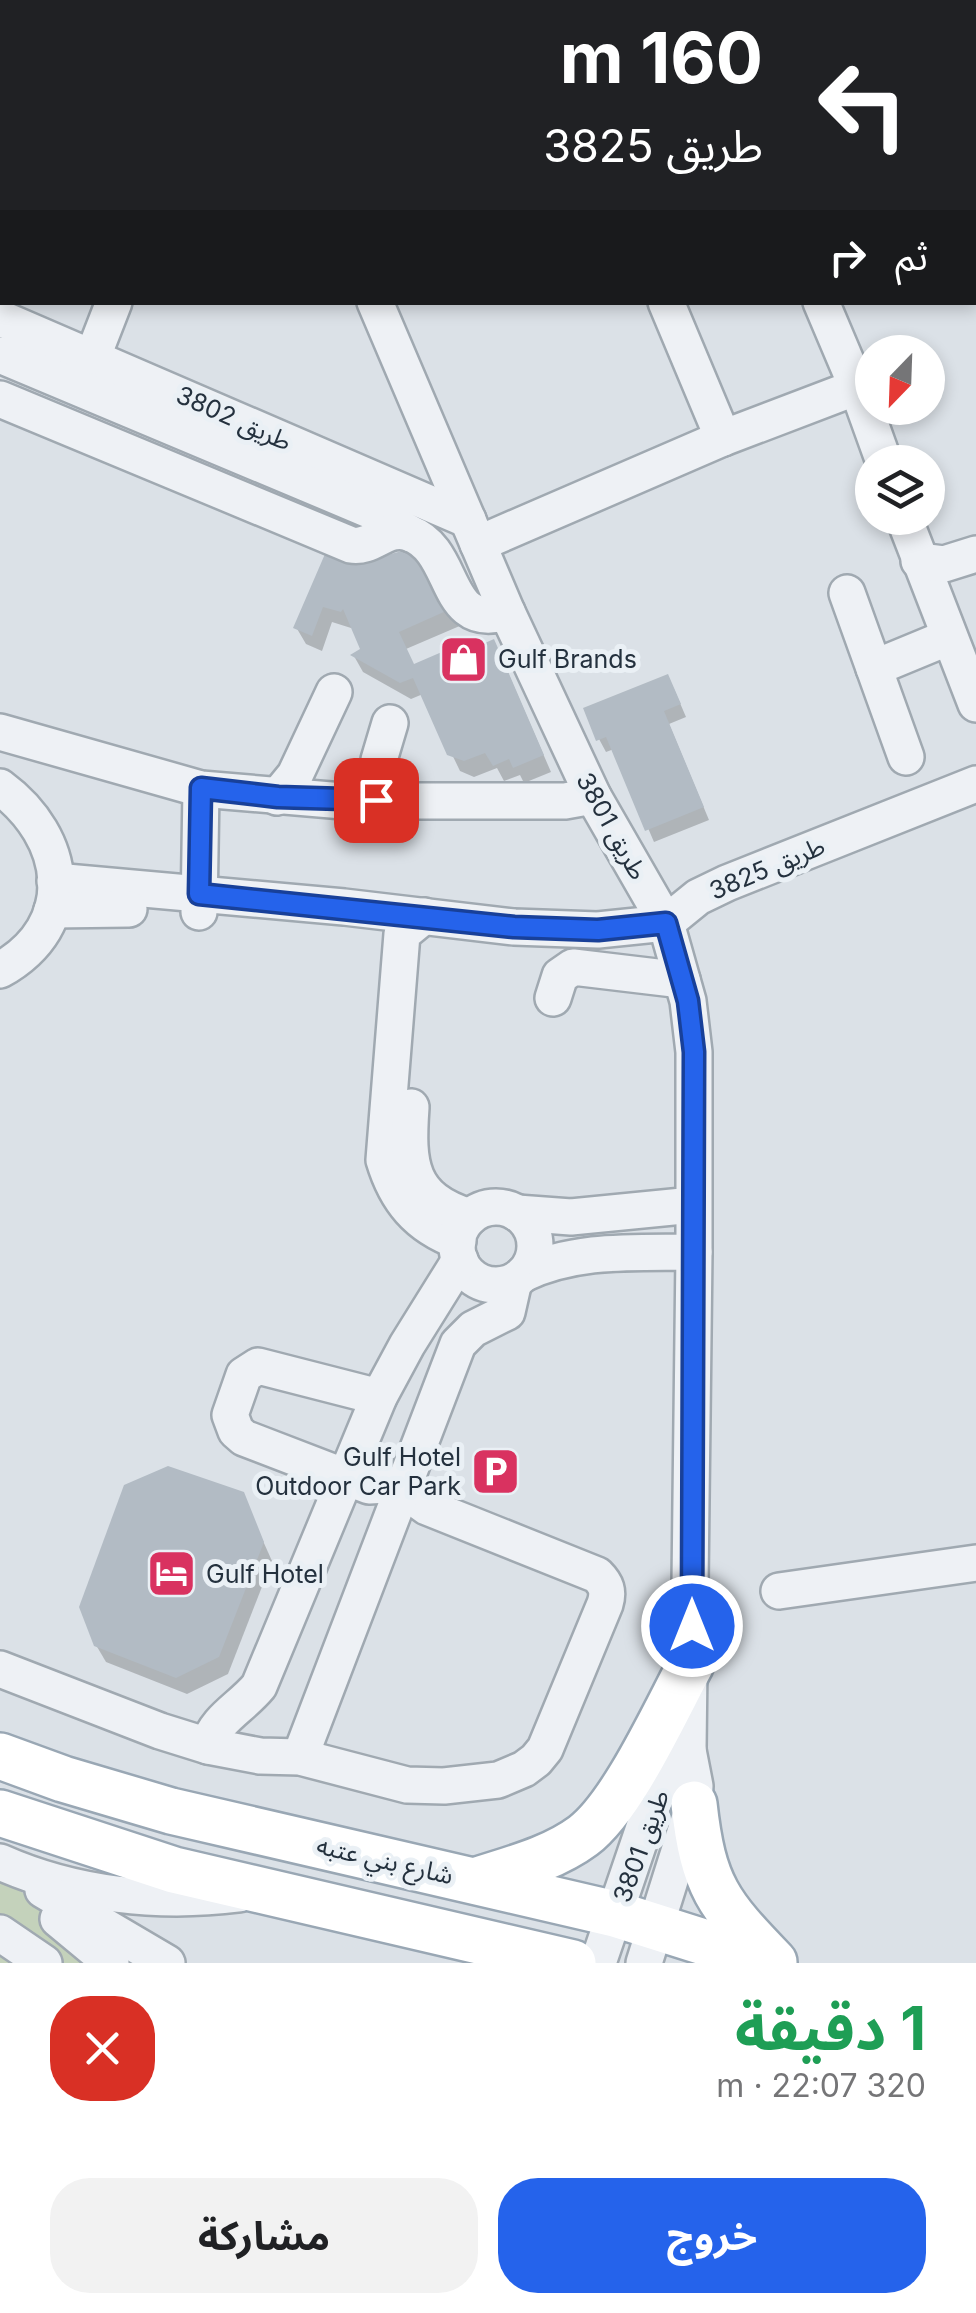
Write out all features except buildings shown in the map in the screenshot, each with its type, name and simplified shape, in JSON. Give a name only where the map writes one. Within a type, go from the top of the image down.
[{"type":"main road","points":[[475,1881],[546,1857],[584,1836],[614,1804],[692,1664]]},
{"type":"main road","name":"شارع بني عتبه","points":[[0,1756],[172,1811],[475,1881],[639,1935],[772,1963]]},
{"type":"main road","points":[[694,1804],[698,1847],[717,1897],[772,1963]]},
{"type":"main road","points":[[0,1813],[125,1855],[257,1891],[574,1963]]},
{"type":"street","points":[[93,356],[113,305]]},
{"type":"street","name":"طريق 3801","points":[[376,305],[507,612],[593,796],[674,952],[694,1052],[692,1664],[688,1750],[664,1782],[650,1810],[639,1935],[598,1963]]},
{"type":"street","points":[[667,305],[723,438]]},
{"type":"street","points":[[822,305],[855,381]]},
{"type":"street","name":"طريق 3802","points":[[0,318],[93,356],[173,434],[473,532]]},
{"type":"street","points":[[0,355],[173,434]]},
{"type":"street","points":[[0,376],[173,434],[379,514],[397,534],[437,556],[466,609],[484,616],[507,612]]},
{"type":"street","points":[[473,532],[855,387]]},
{"type":"street","points":[[0,399],[173,434]]},
{"type":"street","points":[[910,535],[976,704]]},
{"type":"street","points":[[920,560],[944,564],[976,554]]},
{"type":"street","points":[[847,594],[906,757]]},
{"type":"street","points":[[874,668],[949,637]]},
{"type":"street","points":[[278,797],[295,775],[334,692]]},
{"type":"street","points":[[376,800],[379,760],[390,724]]},
{"type":"street","points":[[0,732],[201,788],[278,797],[564,802],[593,796]]},
{"type":"street","name":"طريق 3825","points":[[674,952],[698,897],[973,779]]},
{"type":"street","points":[[0,787],[23,806],[44,834],[50,848],[53,895],[41,938],[19,959],[0,970]]},
{"type":"street","points":[[199,903],[201,788]]},
{"type":"street","points":[[53,895],[199,903],[417,929],[514,934],[598,930],[674,952]]},
{"type":"street","points":[[417,929],[384,1160],[391,1184],[414,1197],[423,1224],[462,1240]]},
{"type":"street","points":[[553,998],[560,976],[574,967],[674,952]]},
{"type":"street","points":[[208,1746],[223,1718],[259,1686],[379,1397],[462,1240],[493,1208],[571,1217],[693,1206]]},
{"type":"street","points":[[517,1213],[527,1222],[535,1249],[518,1300]]},
{"type":"street","points":[[462,1240],[473,1277],[504,1284],[518,1300]]},
{"type":"street","points":[[290,1757],[458,1344],[474,1328],[518,1300],[545,1263],[594,1254],[694,1252]]},
{"type":"street","points":[[379,1397],[267,1366],[251,1369],[240,1383],[230,1415],[236,1432],[244,1438],[381,1488],[404,1484]]},
{"type":"street","points":[[0,1668],[208,1746],[290,1757],[427,1786],[498,1780],[524,1769],[544,1749],[605,1604],[607,1588],[597,1575],[427,1507],[409,1494],[404,1484]]},
{"type":"street","points":[[779,1591],[976,1564]]},
{"type":"street","points":[[259,1686],[258,1716],[263,1731],[290,1757]]},
{"type":"street","points":[[639,1935],[694,1804],[688,1750]]},
{"type":"street","points":[[8,1868],[76,1888],[121,1895],[213,1897],[257,1891]]},
{"type":"street","points":[[8,1868],[111,1963]]},
{"type":"street","points":[[8,1868],[67,1907],[167,1963]]},
{"type":"green space","points":[[0,1877],[116,1957],[124,1963],[0,1963]]},
{"type":"place","name":"Gulf Brands","points":[[463,659]]},
{"type":"place","name":"Gulf Hotel Outdoor Car Park","points":[[496,1471]]},
{"type":"place","name":"Gulf Hotel","points":[[171,1574]]},
{"type":"route","points":[[376,800],[278,797],[201,788],[199,894],[514,927],[598,930],[666,923],[688,1001],[694,1052],[692,1626]]}]
